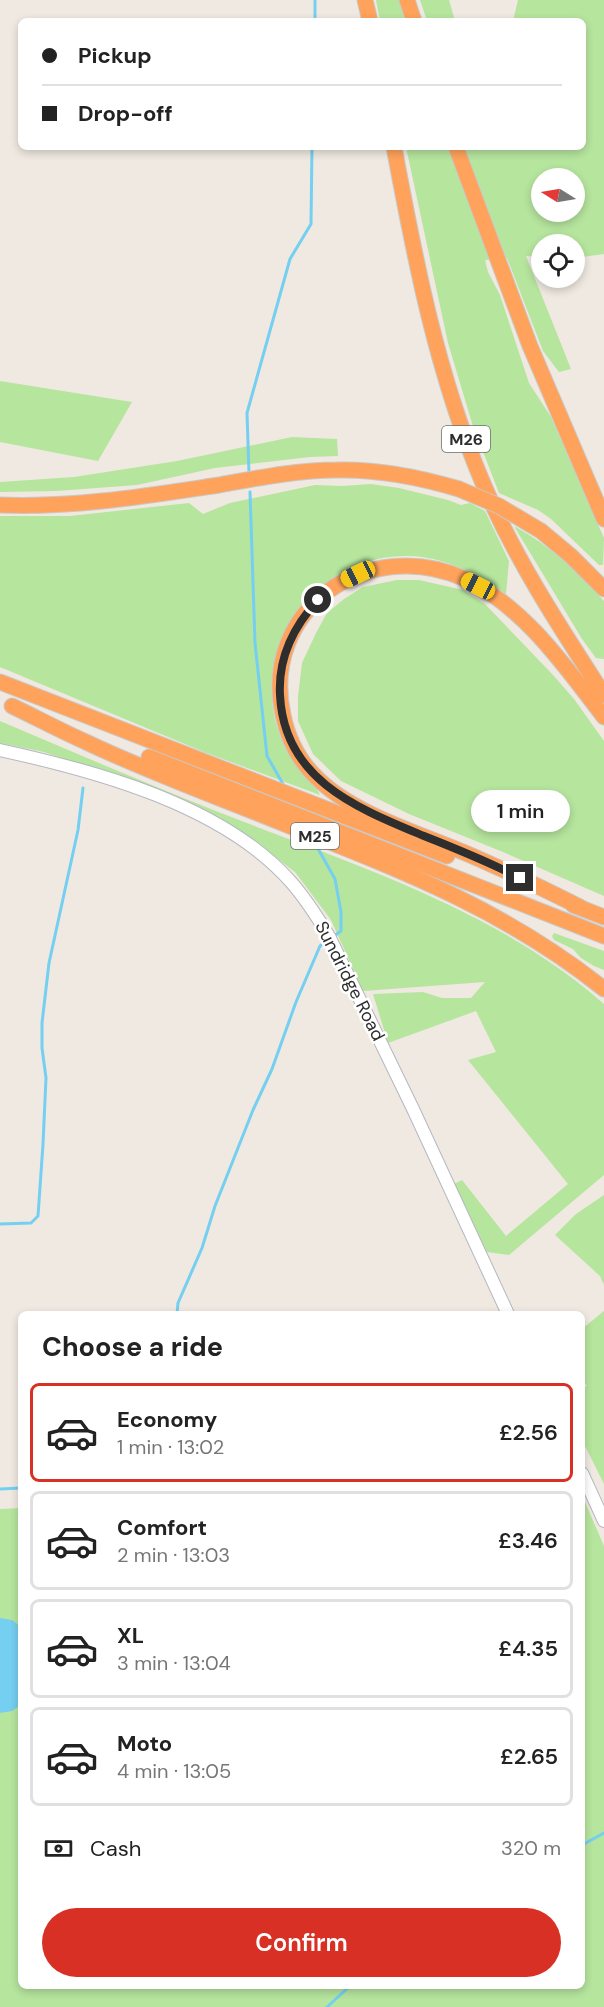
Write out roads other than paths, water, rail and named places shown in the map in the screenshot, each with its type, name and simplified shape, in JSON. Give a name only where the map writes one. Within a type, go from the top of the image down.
[{"type":"highway","points":[[365,0],[369,18]]},
{"type":"highway","points":[[407,0],[413,18]]},
{"type":"highway","name":"M26","points":[[395,150],[431,326],[450,393],[472,457],[497,514],[532,580],[604,695]]},
{"type":"highway","points":[[457,150],[530,346],[604,519]]},
{"type":"highway","points":[[0,505],[55,505],[125,499],[265,477],[336,470],[397,474],[459,489],[499,506],[541,531],[571,556],[604,589]]},
{"type":"highway","name":"M25","points":[[580,908],[501,868],[364,810],[333,792],[299,757],[288,735],[280,700],[281,675],[286,652],[295,630],[309,610],[327,592],[347,579],[369,570],[393,565],[418,566],[441,570],[464,579],[508,607],[549,648],[604,717]]},
{"type":"highway","name":"M25","points":[[0,682],[604,917]]},
{"type":"highway","name":"M25","points":[[6,704],[62,723],[604,936]]},
{"type":"highway","name":"M25","points":[[6,704],[87,743],[446,891],[538,941],[604,989]]},
{"type":"main road","name":"Sundridge Road","points":[[0,750],[87,771],[159,797],[204,817],[244,842],[274,865],[291,882],[330,938],[413,1109],[507,1311]]},
{"type":"main road","points":[[585,1480],[604,1521]]},
{"type":"water","points":[[0,1618],[12,1620],[18,1625],[18,1707],[12,1711],[0,1713]]},
{"type":"waterway","points":[[315,0],[315,18]]},
{"type":"waterway","points":[[249,473],[247,413],[290,259],[311,224],[312,150]]},
{"type":"waterway","points":[[250,492],[255,643],[267,756],[283,784]]},
{"type":"waterway","points":[[0,1224],[31,1223],[38,1216],[46,1078],[42,1048],[42,1023],[49,963],[78,830],[83,788]]},
{"type":"waterway","points":[[316,845],[335,879],[341,912],[341,931],[334,936]]},
{"type":"waterway","points":[[177,1311],[178,1303],[202,1248],[215,1206],[272,1069],[296,1002],[320,946],[326,941]]},
{"type":"waterway","points":[[0,1489],[18,1488]]},
{"type":"waterway","points":[[585,1843],[604,1833]]},
{"type":"waterway","points":[[327,2007],[347,1989]]}]
